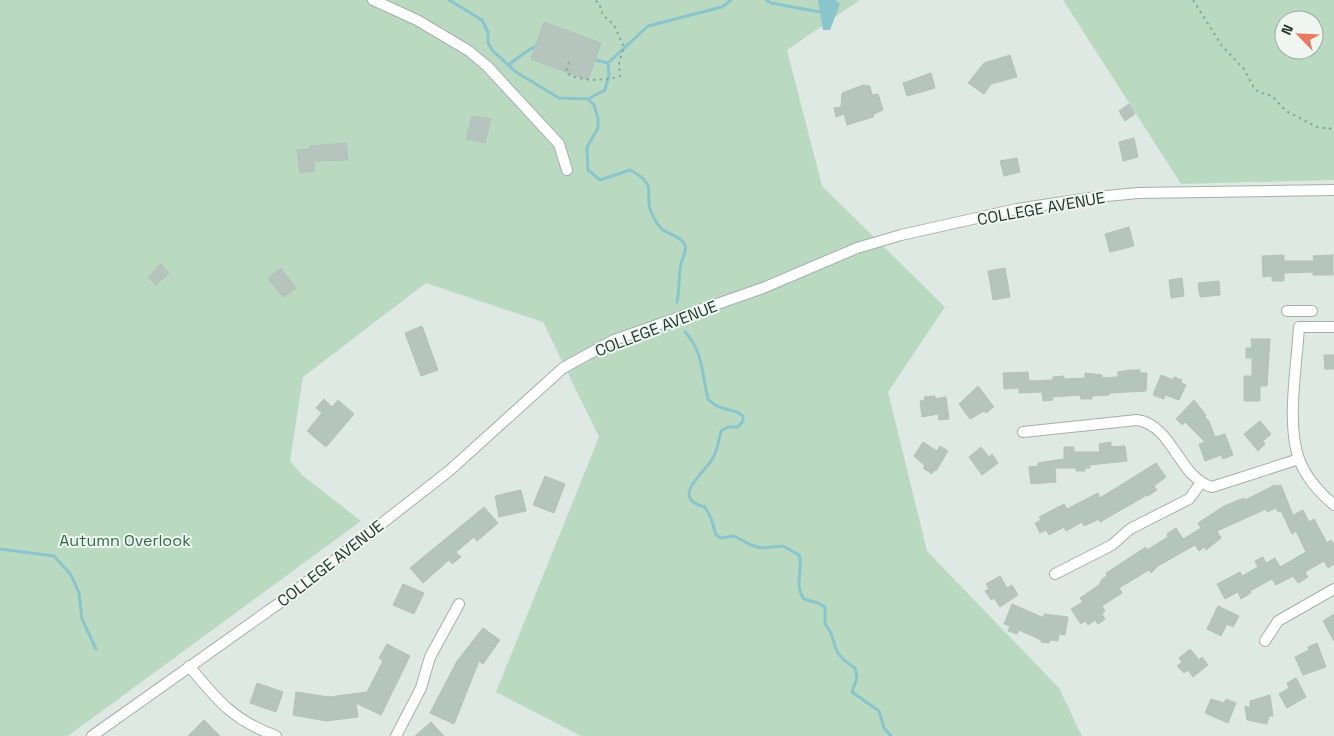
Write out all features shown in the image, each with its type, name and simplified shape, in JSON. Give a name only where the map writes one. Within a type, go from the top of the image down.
[{"type":"street","points":[[373,0],[417,20],[469,51],[487,66],[558,144],[567,170]]},
{"type":"street","name":"COLLEGE AVENUE","points":[[92,736],[285,599],[449,471],[563,368],[614,340],[764,288],[857,248],[902,235],[1017,209],[1096,196],[1138,193],[1334,190]]},
{"type":"street","points":[[1287,311],[1312,310]]},
{"type":"street","points":[[1300,311],[1294,414],[1299,459],[1310,478],[1334,505]]},
{"type":"street","points":[[1299,328],[1334,327]]},
{"type":"street","points":[[1024,432],[1137,420],[1144,421],[1157,428],[1200,484],[1212,487],[1299,459]]},
{"type":"street","points":[[1055,574],[1112,545],[1130,528],[1188,499],[1200,484]]},
{"type":"street","points":[[1265,641],[1278,621],[1334,588]]},
{"type":"street","points":[[396,736],[421,688],[430,657],[459,604]]},
{"type":"street","points":[[190,666],[225,708],[241,720],[276,736]]},
{"type":"path","points":[[570,62],[566,72],[570,77],[586,80],[620,76],[619,62],[624,47],[614,24],[603,15],[599,3],[594,0]]},
{"type":"path","points":[[599,3],[602,0]]},
{"type":"path","points":[[1194,0],[1222,46],[1244,68],[1254,88],[1259,92],[1272,96],[1286,111],[1317,127],[1334,129]]},
{"type":"green space","name":"Autumn Overlook","points":[[0,0],[860,0],[787,50],[822,186],[945,307],[888,392],[927,551],[1059,688],[1082,736],[581,736],[496,692],[599,437],[543,322],[426,283],[303,377],[290,461],[302,475],[361,521],[68,736],[0,736]]},
{"type":"green space","points":[[1063,0],[1334,0],[1334,180],[1181,184]]},
{"type":"water","points":[[818,0],[835,0],[840,4],[830,30],[823,30]]},
{"type":"building","points":[[544,22],[601,43],[588,80],[531,59]]},
{"type":"building","points":[[1010,55],[1017,77],[991,84],[984,94],[968,83],[984,63]]},
{"type":"building","points":[[931,73],[935,88],[907,96],[903,83]]},
{"type":"building","points":[[863,85],[870,86],[872,95],[878,94],[883,110],[874,114],[873,117],[847,125],[844,114],[836,117],[834,108],[841,107],[842,93]]},
{"type":"building","points":[[1129,104],[1135,114],[1125,121],[1119,111]]},
{"type":"building","points":[[472,116],[491,119],[485,143],[466,139]]},
{"type":"building","points":[[1134,138],[1138,157],[1123,161],[1119,142]]},
{"type":"building","points":[[346,143],[348,160],[314,161],[315,171],[300,173],[297,150],[310,149],[310,146]]},
{"type":"building","points":[[1017,158],[1020,172],[1004,176],[1000,161]]},
{"type":"building","points":[[1129,227],[1134,246],[1110,252],[1105,234]]},
{"type":"building","points":[[1284,255],[1284,261],[1314,261],[1313,256],[1333,255],[1333,275],[1313,275],[1313,272],[1284,273],[1284,281],[1272,281],[1272,276],[1263,277],[1262,256]]},
{"type":"building","points":[[161,264],[169,273],[156,285],[148,277]]},
{"type":"building","points":[[281,268],[296,288],[283,297],[268,278]]},
{"type":"building","points":[[1005,268],[1010,297],[993,300],[988,271]]},
{"type":"building","points":[[1182,278],[1184,296],[1171,298],[1169,280]]},
{"type":"building","points":[[1219,281],[1220,295],[1200,297],[1198,283]]},
{"type":"building","points":[[422,326],[438,370],[421,376],[405,333]]},
{"type":"building","points":[[1251,339],[1270,339],[1267,386],[1260,386],[1260,401],[1244,401],[1244,376],[1252,376],[1252,358],[1246,358],[1246,348],[1252,348]]},
{"type":"building","points":[[1324,355],[1334,355],[1334,369],[1325,369]]},
{"type":"building","points":[[1140,370],[1140,373],[1147,373],[1146,391],[1109,393],[1109,395],[1092,396],[1092,399],[1081,399],[1080,395],[1052,397],[1053,400],[1043,401],[1042,392],[1019,393],[1019,388],[1004,389],[1003,373],[1028,372],[1029,381],[1053,380],[1053,377],[1064,376],[1064,379],[1085,378],[1085,373],[1102,375],[1102,378],[1118,377],[1118,372]]},
{"type":"building","points":[[1161,375],[1173,380],[1174,377],[1182,380],[1181,383],[1186,385],[1179,400],[1165,395],[1164,399],[1153,395]]},
{"type":"building","points":[[978,386],[994,407],[986,413],[984,411],[970,419],[959,404]]},
{"type":"building","points":[[935,396],[935,399],[946,397],[949,419],[939,420],[938,414],[922,417],[920,401],[925,400],[924,397]]},
{"type":"building","points":[[324,399],[332,407],[338,400],[354,414],[326,447],[307,431],[322,413],[316,408]]},
{"type":"building","points":[[1194,400],[1206,415],[1205,417],[1209,421],[1215,437],[1225,434],[1233,455],[1223,459],[1221,455],[1205,461],[1199,444],[1205,442],[1185,422],[1182,425],[1176,419]]},
{"type":"building","points":[[1260,421],[1271,434],[1263,441],[1265,444],[1258,451],[1244,434]]},
{"type":"building","points":[[923,442],[937,451],[940,446],[948,451],[936,471],[934,470],[932,474],[923,468],[925,466],[914,456]]},
{"type":"building","points":[[1111,442],[1111,447],[1125,446],[1127,461],[1090,465],[1090,468],[1085,468],[1085,471],[1076,471],[1076,468],[1055,468],[1056,482],[1031,484],[1029,467],[1038,466],[1038,463],[1064,459],[1064,447],[1074,447],[1074,452],[1100,452],[1099,444]]},
{"type":"building","points":[[981,447],[989,457],[992,454],[998,463],[982,475],[969,457]]},
{"type":"building","points":[[1156,463],[1166,477],[1154,486],[1157,490],[1148,496],[1100,522],[1099,519],[1084,526],[1082,522],[1066,531],[1064,527],[1049,535],[1046,530],[1040,533],[1035,523],[1041,520],[1039,517],[1064,504],[1067,509],[1098,493],[1100,498]]},
{"type":"building","points":[[545,476],[565,484],[554,513],[533,505]]},
{"type":"building","points":[[1275,485],[1281,485],[1293,515],[1303,510],[1309,522],[1314,519],[1327,543],[1331,540],[1334,545],[1334,564],[1328,568],[1324,561],[1305,572],[1308,577],[1298,583],[1293,576],[1276,585],[1272,579],[1250,591],[1251,593],[1241,599],[1238,592],[1225,599],[1217,584],[1240,572],[1242,576],[1258,567],[1255,561],[1263,557],[1266,563],[1275,558],[1280,567],[1306,552],[1296,531],[1292,534],[1281,511],[1278,512],[1276,508],[1267,512],[1266,509],[1217,531],[1221,538],[1206,550],[1204,547],[1199,551],[1195,545],[1158,566],[1151,573],[1149,570],[1119,588],[1122,593],[1102,606],[1105,611],[1102,614],[1105,619],[1098,624],[1095,620],[1088,625],[1085,621],[1081,624],[1071,609],[1083,602],[1080,598],[1099,585],[1102,579],[1107,576],[1106,573],[1146,547],[1147,550],[1168,537],[1167,534],[1176,528],[1183,539],[1201,528],[1198,523],[1224,506],[1244,498],[1245,500]]},
{"type":"building","points":[[521,490],[526,511],[499,517],[495,496]]},
{"type":"building","points":[[484,507],[498,523],[477,541],[474,537],[456,552],[461,557],[452,564],[449,560],[423,583],[410,568]]},
{"type":"building","points":[[1000,576],[1007,588],[1012,585],[1018,595],[1000,607],[994,598],[991,600],[985,591],[989,589],[986,584]]},
{"type":"building","points":[[403,584],[424,593],[414,614],[393,605]]},
{"type":"building","points":[[1012,604],[1044,618],[1044,614],[1068,617],[1065,635],[1059,634],[1058,641],[1050,640],[1049,643],[1041,642],[1041,640],[1019,630],[1017,634],[1008,631],[1010,626],[1004,624]]},
{"type":"building","points":[[1218,606],[1239,616],[1233,627],[1227,624],[1221,636],[1207,629]]},
{"type":"building","points":[[1334,614],[1334,641],[1323,621]]},
{"type":"building","points":[[483,628],[500,640],[483,664],[479,661],[454,724],[430,713],[457,661]]},
{"type":"building","points":[[1317,643],[1326,667],[1303,675],[1295,657],[1309,650],[1308,647]]},
{"type":"building","points":[[387,644],[410,656],[381,715],[356,703],[358,717],[326,721],[293,715],[296,692],[329,697],[367,692],[383,661],[379,658]]},
{"type":"building","points":[[1190,649],[1199,660],[1202,657],[1208,665],[1193,677],[1188,670],[1184,673],[1177,666],[1182,662],[1179,658]]},
{"type":"building","points":[[1296,678],[1306,697],[1287,708],[1279,694],[1289,688],[1287,683]]},
{"type":"building","points":[[257,683],[283,692],[276,712],[250,703]]},
{"type":"building","points":[[1270,695],[1273,716],[1269,716],[1267,724],[1247,720],[1245,706],[1250,708],[1250,701]]},
{"type":"building","points":[[1211,699],[1224,703],[1226,699],[1236,703],[1228,723],[1205,713]]},
{"type":"building","points":[[204,720],[220,736],[188,736]]},
{"type":"building","points":[[431,722],[444,736],[415,736]]},
{"type":"waterway","points":[[449,0],[482,20],[488,32],[488,43],[493,51],[516,72],[559,98],[588,99],[594,105],[598,118],[598,128],[587,147],[588,170],[600,180],[630,170],[648,185],[649,207],[655,220],[663,230],[679,238],[685,245],[685,253],[680,269],[677,302]]},
{"type":"waterway","points":[[588,99],[605,90],[609,75],[608,63],[648,26],[722,7],[731,0]]},
{"type":"waterway","points":[[766,0],[771,3],[820,12]]},
{"type":"waterway","points":[[508,65],[539,45]]},
{"type":"waterway","points":[[592,59],[608,63]]},
{"type":"waterway","points":[[685,332],[699,355],[708,399],[718,407],[735,411],[743,416],[743,421],[738,427],[728,427],[721,431],[715,454],[692,486],[689,492],[690,498],[695,503],[705,507],[711,518],[716,535],[721,538],[734,536],[761,548],[783,546],[799,555],[799,588],[804,599],[825,607],[825,624],[832,636],[837,651],[846,662],[855,668],[857,678],[852,692],[879,711],[884,728],[891,736]]},
{"type":"waterway","points":[[0,549],[54,556],[71,575],[79,593],[82,619],[96,649]]}]
